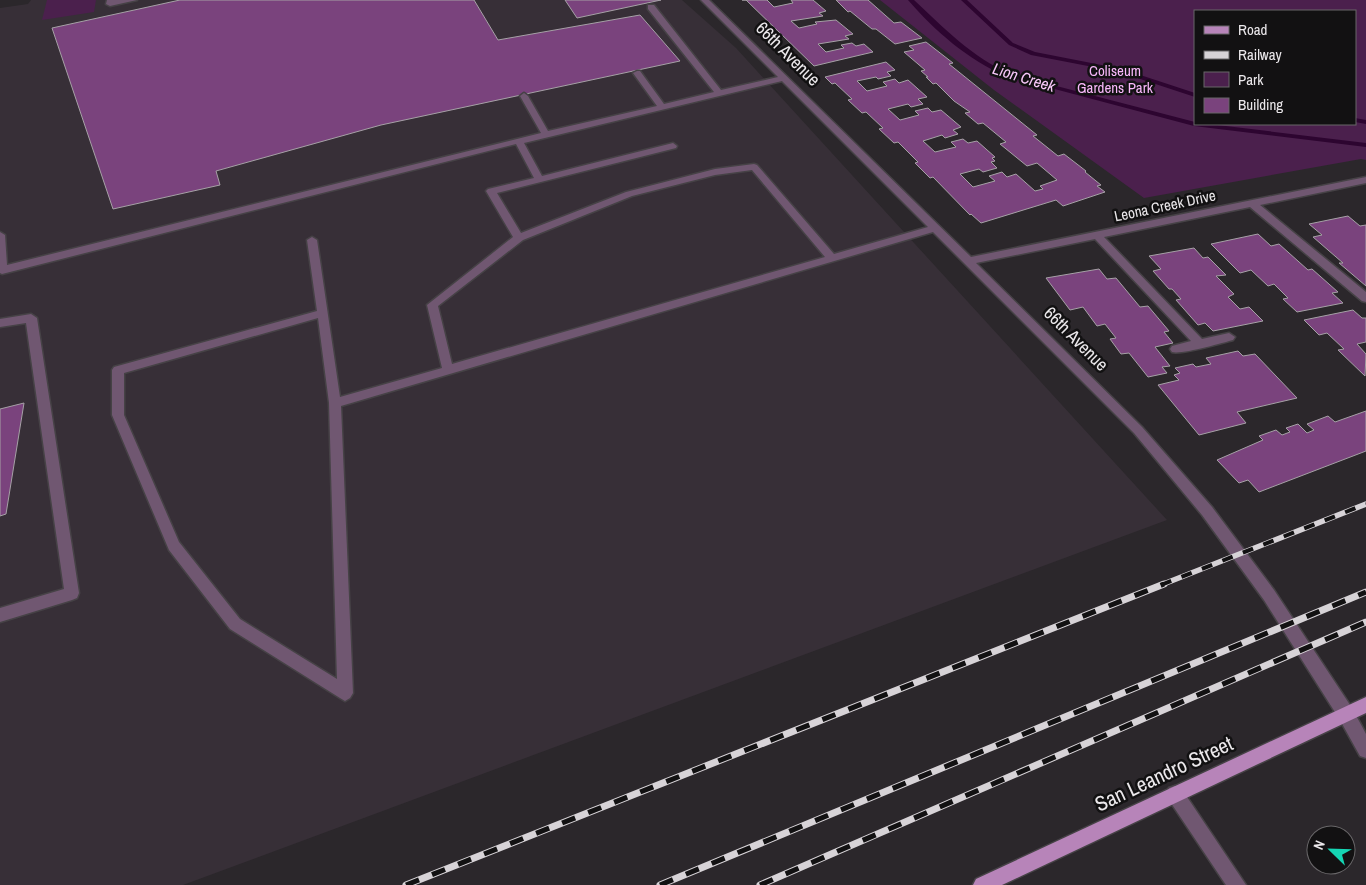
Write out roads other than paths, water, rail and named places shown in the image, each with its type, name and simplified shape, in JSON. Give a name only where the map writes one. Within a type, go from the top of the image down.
[{"type":"main road","name":"San Leandro Street","points":[[982,885],[1010,879],[1175,794],[1366,705]]},
{"type":"street","points":[[111,0],[110,4],[133,0]]},
{"type":"street","name":"66th Avenue","points":[[705,0],[970,261],[1138,430],[1207,511],[1269,595],[1346,714],[1366,750]]},
{"type":"street","points":[[651,7],[720,94]]},
{"type":"street","points":[[637,73],[662,107]]},
{"type":"street","points":[[0,235],[2,270],[519,141],[784,78]]},
{"type":"street","points":[[524,96],[546,135]]},
{"type":"street","points":[[519,141],[539,180]]},
{"type":"street","points":[[519,238],[491,192],[674,146]]},
{"type":"street","points":[[448,370],[432,305],[519,238],[629,194],[715,172],[754,167],[832,258]]},
{"type":"street","name":"Leona Creek Drive","points":[[970,261],[1366,180]]},
{"type":"street","points":[[1252,203],[1366,298]]},
{"type":"street","points":[[336,403],[936,228]]},
{"type":"street","points":[[1096,235],[1200,344]]},
{"type":"street","points":[[312,240],[336,403],[345,693],[235,624],[174,546],[118,415],[118,370],[322,314]]},
{"type":"street","points":[[0,324],[31,318],[72,593],[0,615]]},
{"type":"street","points":[[1176,349],[1228,337]]},
{"type":"street","points":[[1175,794],[1237,885]]},
{"type":"waterway","name":"Lion Creek","points":[[911,0],[968,52],[994,69],[1008,75],[1194,124]]},
{"type":"waterway","name":"Lion Creek","points":[[964,0],[1011,44],[1033,54],[1120,70],[1194,95]]},
{"type":"waterway","name":"Lion Creek","points":[[1356,120],[1366,122]]},
{"type":"waterway","name":"Lion Creek","points":[[1202,125],[1366,145]]},
{"type":"railway","points":[[1161,585],[1366,504]]},
{"type":"railway","points":[[406,885],[1164,584]]},
{"type":"railway","points":[[660,885],[1366,592]]},
{"type":"railway","points":[[760,885],[1366,622]]},
{"type":"park label","name":"Coliseum Gardens Park","points":[[1115,80]]}]
